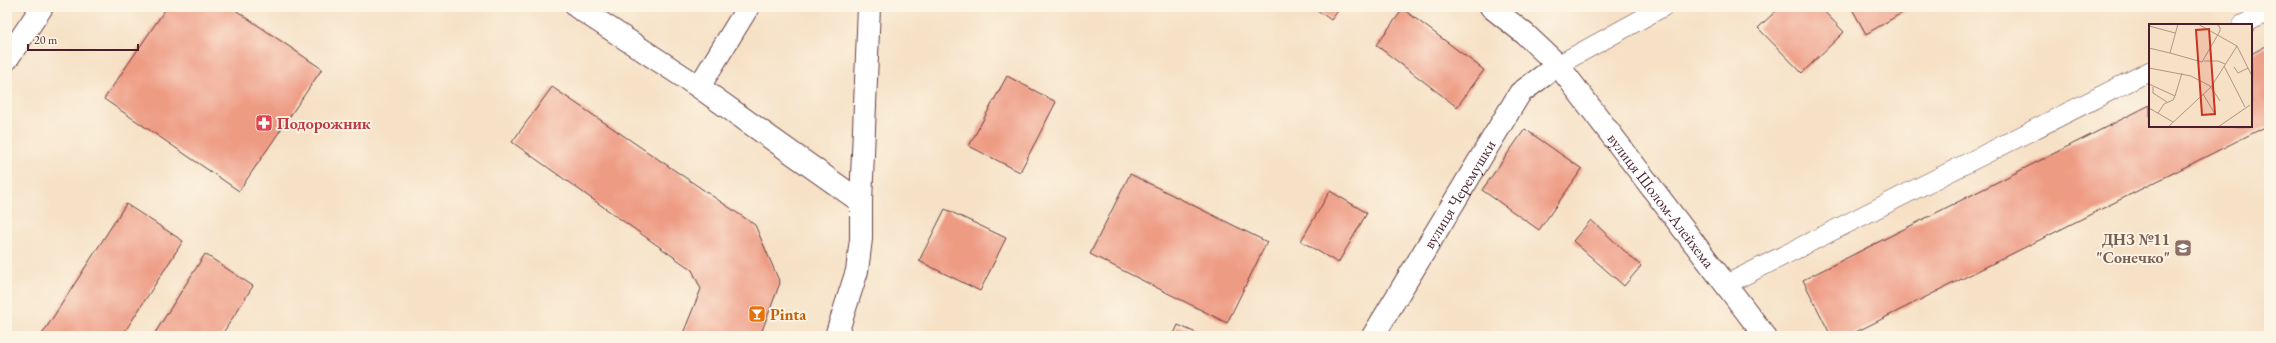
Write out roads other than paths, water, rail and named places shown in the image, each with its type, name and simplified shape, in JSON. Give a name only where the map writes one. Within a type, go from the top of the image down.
[{"type":"street","points":[[7,59],[42,7]]},
{"type":"street","points":[[577,7],[699,87],[861,202]]},
{"type":"street","points":[[699,87],[748,7]]},
{"type":"street","points":[[836,336],[857,271],[861,239],[861,202],[869,7]]},
{"type":"street","name":"вулиця Шолом-Алейхема","points":[[1491,7],[1525,34],[1558,65],[1765,336]]},
{"type":"street","name":"вулиця Черемушки","points":[[1373,336],[1520,93],[1558,65]]},
{"type":"lane","points":[[1558,65],[1663,7]]},
{"type":"lane","points":[[2244,24],[2269,12]]},
{"type":"lane","points":[[1725,285],[2149,72]]},
{"type":"place","name":"Подорожник","points":[[264,123]]},
{"type":"place","name":"ДНЗ №11 \"Сонечко\"","points":[[2183,248]]},
{"type":"place","name":"Pinta","points":[[757,314]]}]
